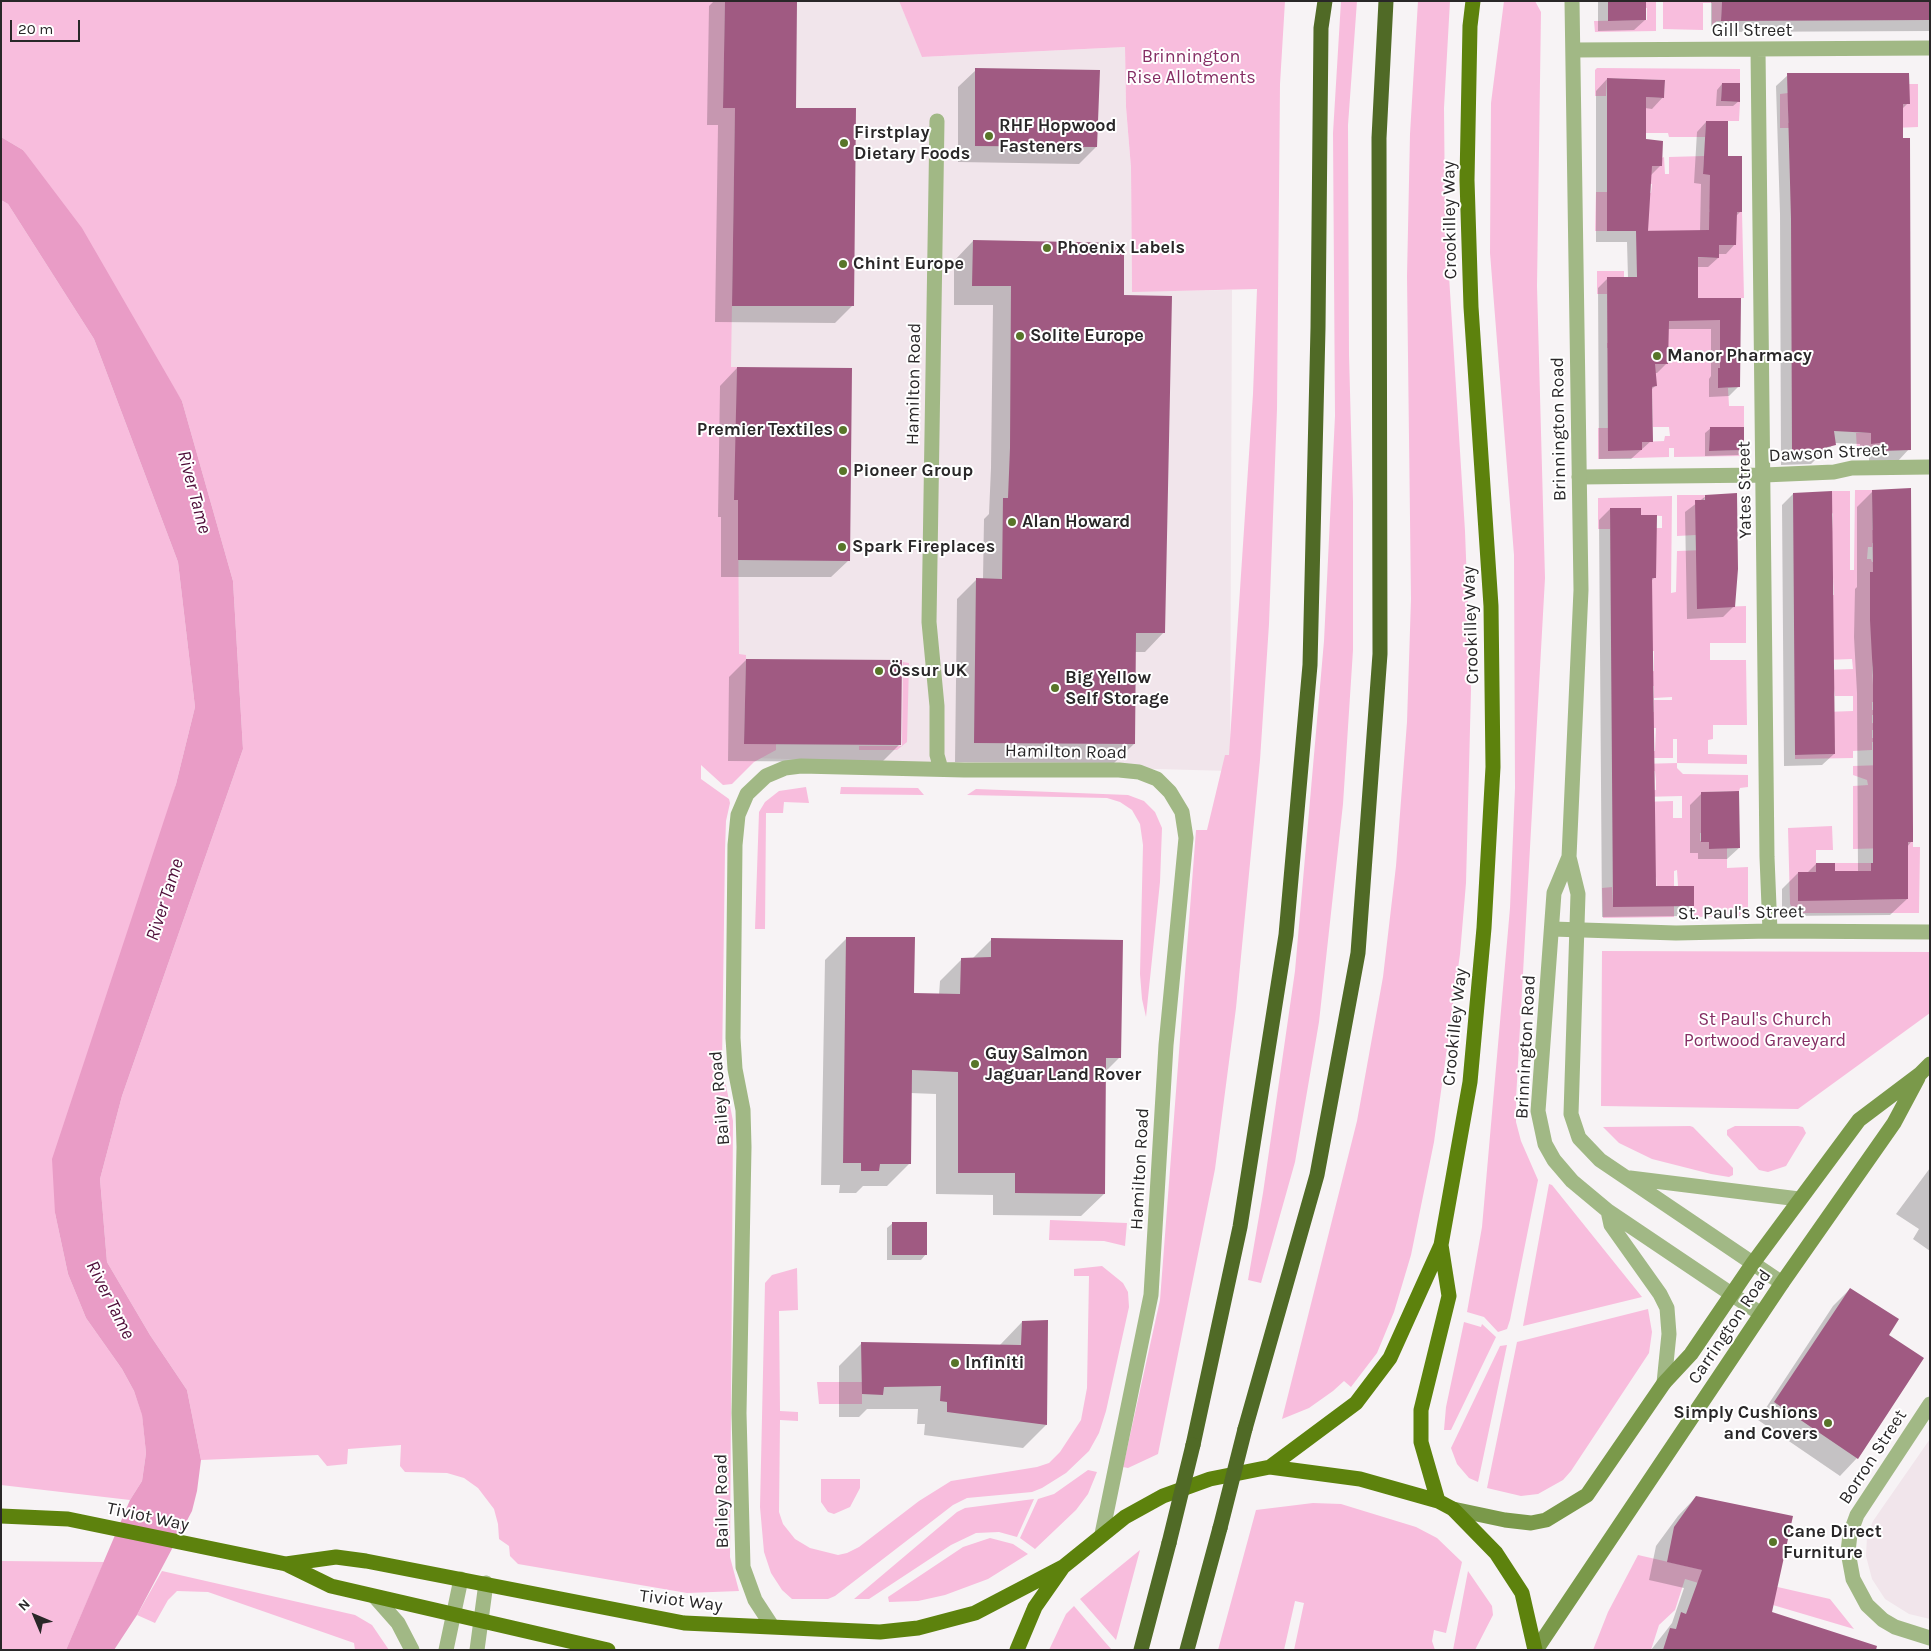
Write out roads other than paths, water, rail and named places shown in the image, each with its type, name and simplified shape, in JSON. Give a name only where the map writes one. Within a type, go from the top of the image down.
[{"type":"highway","points":[[1141,1650],[1193,1445],[1240,1228],[1286,935],[1310,666],[1318,328],[1321,28],[1325,1]]},
{"type":"highway","points":[[1187,1650],[1245,1429],[1317,1175],[1358,953],[1380,654],[1379,148],[1386,1]]},
{"type":"main road","name":"Crookilley Way","points":[[1270,1467],[1346,1412],[1372,1386],[1390,1358],[1441,1245],[1470,1082],[1484,928],[1492,766],[1491,606],[1471,307],[1467,190],[1470,26],[1473,1]]},
{"type":"main road","name":"Carrington Road","points":[[1453,1509],[1505,1520],[1531,1523],[1546,1520],[1587,1495],[1664,1383],[1692,1354],[1753,1263],[1859,1120],[1925,1069]]},
{"type":"main road","name":"Carrington Road","points":[[1535,1650],[1782,1283],[1894,1123],[1925,1069]]},
{"type":"main road","name":"Crookilley Way","points":[[1438,1500],[1421,1442],[1421,1410],[1449,1296],[1441,1245]]},
{"type":"main road","points":[[1017,1650],[1035,1607],[1063,1566],[1125,1517],[1163,1496],[1210,1480],[1270,1467],[1360,1478],[1438,1500],[1453,1509],[1496,1553],[1522,1593],[1535,1650]]},
{"type":"main road","name":"Tiviot Way","points":[[1,1516],[68,1520],[286,1564],[331,1586],[375,1598],[604,1650]]},
{"type":"main road","name":"Tiviot Way","points":[[286,1564],[336,1557],[461,1578],[634,1615],[684,1622],[880,1632],[918,1628],[975,1613],[1063,1566]]},
{"type":"street","name":"Brinnington Road","points":[[1572,1],[1581,590],[1569,857],[1578,894],[1571,1114],[1579,1138],[1588,1149],[1626,1178],[1782,1283]]},
{"type":"street","name":"Gill Street","points":[[1574,50],[1930,48]]},
{"type":"street","name":"Yates Street","points":[[1758,50],[1767,857],[1770,931]]},
{"type":"street","name":"Hamilton Road","points":[[937,121],[929,622],[937,706],[937,755],[941,769],[1119,770],[1139,772],[1156,779],[1170,792],[1182,812],[1186,838],[1166,1045],[1151,1294],[1102,1534]]},
{"type":"street","name":"Dawson Street","points":[[1579,477],[1764,475],[1834,472],[1852,468],[1930,467]]},
{"type":"street","name":"Bailey Road","points":[[772,1626],[756,1600],[742,1567],[739,1413],[744,1147],[743,1110],[735,1069],[733,1038],[735,845],[738,815],[742,802],[755,784],[766,776],[785,768],[801,766],[941,769]]},
{"type":"street","name":"Brinnington Road","points":[[1569,857],[1554,893],[1538,1111],[1545,1144],[1554,1160],[1572,1180],[1608,1211],[1761,1314]]},
{"type":"street","name":"St. Paul's Street","points":[[1552,929],[1676,933],[1770,931],[1930,932]]},
{"type":"street","points":[[1626,1178],[1799,1199]]},
{"type":"street","points":[[1608,1211],[1611,1225],[1660,1294],[1667,1308],[1669,1334],[1664,1383]]},
{"type":"street","name":"Borron Street","points":[[1930,1404],[1857,1515],[1850,1534],[1848,1552],[1851,1575],[1867,1606],[1883,1620],[1895,1627],[1930,1638]]},
{"type":"street","points":[[446,1650],[461,1578]]},
{"type":"street","points":[[477,1650],[486,1583]]},
{"type":"street","points":[[375,1598],[398,1624],[412,1650]]},
{"type":"water","name":"River Tame","points":[[1,137],[23,150],[82,228],[182,401],[233,581],[243,749],[122,1096],[100,1179],[107,1262],[150,1335],[187,1390],[201,1460],[192,1511],[137,1615],[114,1650],[66,1650],[130,1500],[142,1481],[146,1453],[142,1415],[134,1391],[122,1369],[86,1318],[68,1274],[55,1213],[52,1159],[176,784],[195,707],[178,562],[94,339],[8,204],[1,200]]},
{"type":"place","name":"RHF Hopwood Fasteners","points":[[989,136]]},
{"type":"place","name":"Firstplay Dietary Foods","points":[[844,143]]},
{"type":"place","name":"Phoenix Labels","points":[[1047,248]]},
{"type":"place","name":"Chint Europe","points":[[843,264]]},
{"type":"place","name":"Solite Europe","points":[[1020,336]]},
{"type":"place","name":"Manor Pharmacy","points":[[1657,356]]},
{"type":"place","name":"Premier Textiles","points":[[843,430]]},
{"type":"place","name":"Pioneer Group","points":[[843,471]]},
{"type":"place","name":"Alan Howard","points":[[1012,522]]},
{"type":"place","name":"Spark Fireplaces","points":[[842,547]]},
{"type":"place","name":"Össur UK","points":[[879,671]]},
{"type":"place","name":"Big Yellow Self Storage","points":[[1055,688]]},
{"type":"place","name":"Guy Salmon Jaguar Land Rover","points":[[975,1064]]},
{"type":"place","name":"Infiniti","points":[[955,1363]]},
{"type":"place","name":"Simply Cushions and Covers","points":[[1828,1423]]},
{"type":"place","name":"Cane Direct Furniture","points":[[1773,1542]]},
{"type":"park label","name":"Brinnington Rise Allotments","points":[[1191,67]]},
{"type":"park label","name":"St Paul's Church Portwood Graveyard","points":[[1765,1030]]}]
